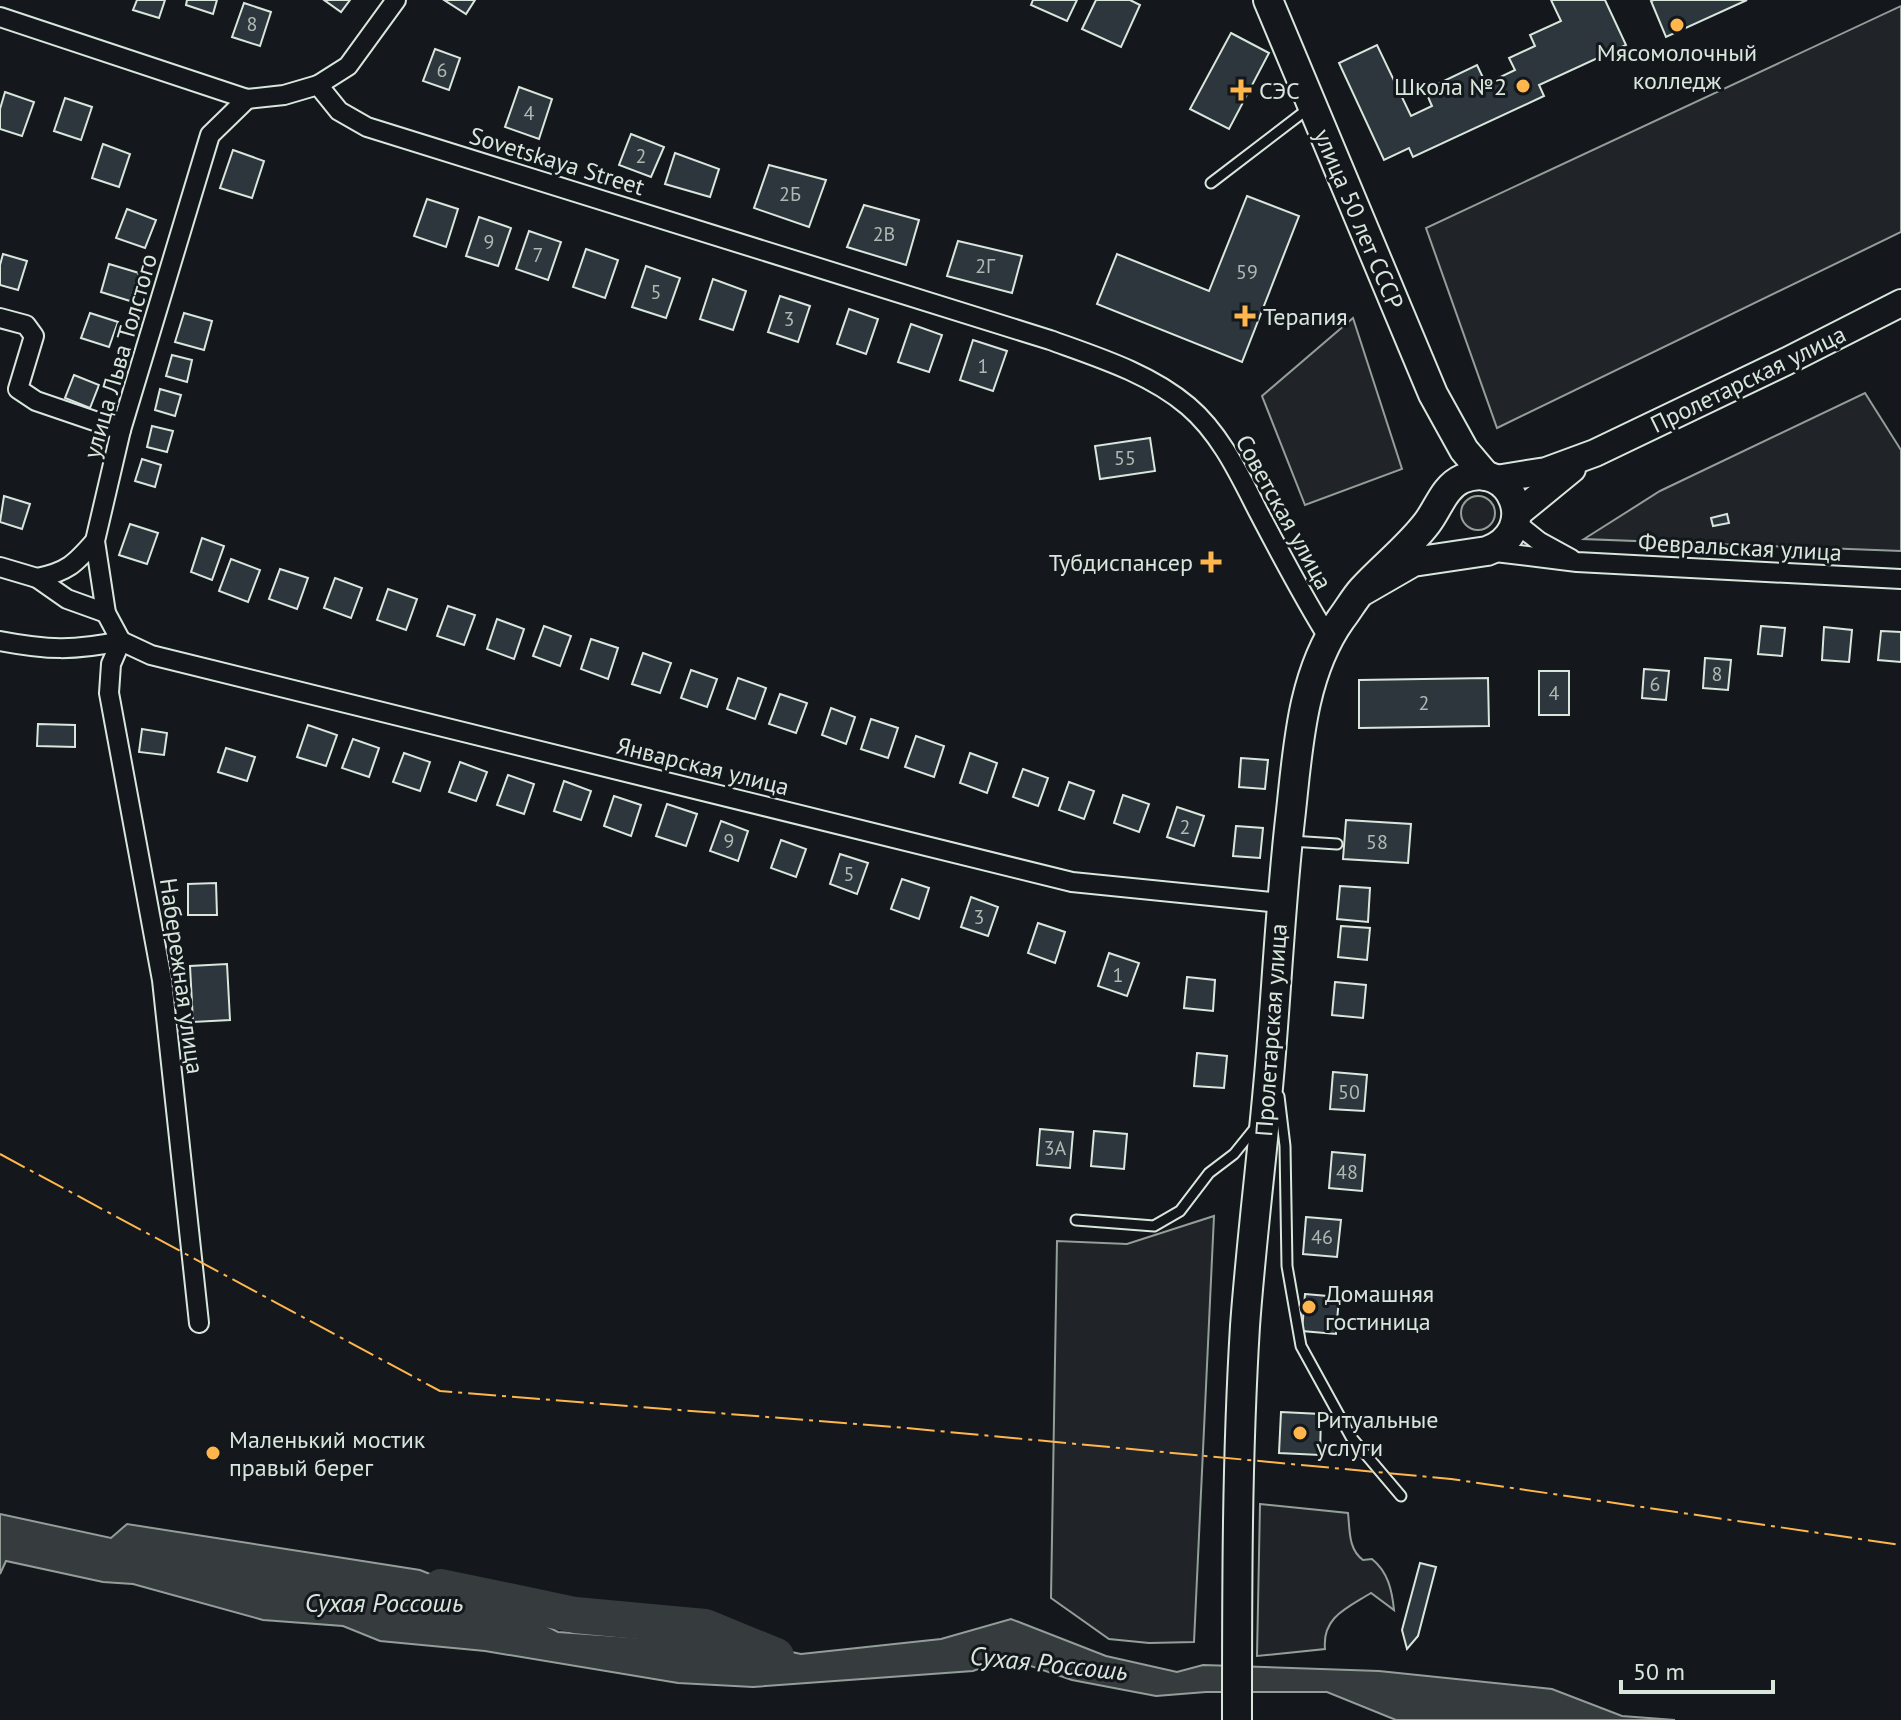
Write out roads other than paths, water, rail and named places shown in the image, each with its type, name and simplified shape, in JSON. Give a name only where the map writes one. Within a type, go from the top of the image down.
[{"type":"main road","name":"улица 50 лет СССР","points":[[1268,0],[1433,394]]},
{"type":"main road","name":"Пролетарская улица","points":[[1595,453],[1901,303]]},
{"type":"main road","points":[[1433,394],[1464,450],[1511,494],[1516,518]]},
{"type":"main road","points":[[1433,394],[1448,456],[1440,520],[1443,530],[1457,546],[1482,552]]},
{"type":"main road","points":[[1445,494],[1465,478],[1546,471],[1595,453]]},
{"type":"main road","points":[[1361,592],[1413,562],[1482,552],[1506,541],[1516,518],[1553,482],[1595,453]]},
{"type":"main road","name":"Пролетарская улица","points":[[1237,1720],[1237,1484],[1246,1322],[1266,1114],[1281,903],[1298,745],[1310,689],[1328,637],[1361,592],[1426,524],[1445,494]]},
{"type":"street","points":[[0,17],[247,99],[284,95],[318,85],[348,66],[396,0]]},
{"type":"street","name":"Советская улица","points":[[318,85],[339,111],[367,127],[1050,340],[1155,383],[1189,407],[1228,453],[1306,602],[1328,637]]},
{"type":"street","name":"улица Льва Толстого","points":[[121,641],[106,613],[95,541],[121,430],[210,135],[247,99]]},
{"type":"street","points":[[0,318],[26,325],[34,336],[18,389],[36,401],[121,430]]},
{"type":"street","points":[[1516,518],[1540,542],[1577,562]]},
{"type":"street","points":[[37,578],[62,573],[79,560],[95,541]]},
{"type":"street","name":"Февральская улица","points":[[1482,552],[1577,562],[1901,579]]},
{"type":"street","points":[[0,567],[37,578],[67,599],[106,613]]},
{"type":"street","points":[[0,641],[39,649],[80,649],[121,641]]},
{"type":"street","name":"Январская улица","points":[[121,641],[151,655],[1072,882],[1281,903]]},
{"type":"street","name":"Набережная улица","points":[[121,641],[111,664],[109,693],[162,980],[199,1323]]},
{"type":"lane","points":[[1211,183],[1312,106]]},
{"type":"lane","points":[[1287,841],[1337,844]]},
{"type":"lane","points":[[1272,1037],[1285,1146],[1287,1266],[1301,1346],[1351,1437],[1401,1496]]},
{"type":"lane","points":[[1076,1220],[1154,1226],[1180,1211],[1209,1173],[1234,1154],[1266,1114]]},
{"type":"water","name":"Сухая Россошь","points":[[0,1514],[111,1538],[127,1524],[420,1570],[507,1605],[558,1632],[646,1638],[682,1625],[705,1627],[744,1642],[801,1654],[941,1639],[1011,1619],[1106,1656],[1177,1672],[1203,1665],[1379,1671],[1552,1689],[1622,1716],[1675,1720],[1396,1720],[1327,1692],[1206,1692],[1156,1696],[1072,1680],[1007,1658],[973,1671],[753,1687],[678,1683],[485,1651],[380,1641],[343,1626],[263,1620],[133,1584],[103,1582],[6,1561],[0,1574]]},
{"type":"waterway","name":"Сухая Россошь","points":[[441,1587],[575,1615],[705,1627],[776,1656]]},
{"type":"place","name":"Мясомолочный колледж","points":[[1677,25]]},
{"type":"place","name":"Школа №2","points":[[1523,86]]},
{"type":"place","name":"СЭС","points":[[1241,90]]},
{"type":"place","name":"Терапия","points":[[1245,316]]},
{"type":"place","name":"Тубдиспансер","points":[[1211,562]]},
{"type":"place","name":"Домашняя гостиница","points":[[1309,1307]]},
{"type":"place","name":"Ритуальные услуги","points":[[1300,1433]]},
{"type":"place","name":"Маленький мостик правый берег","points":[[213,1453]]}]
